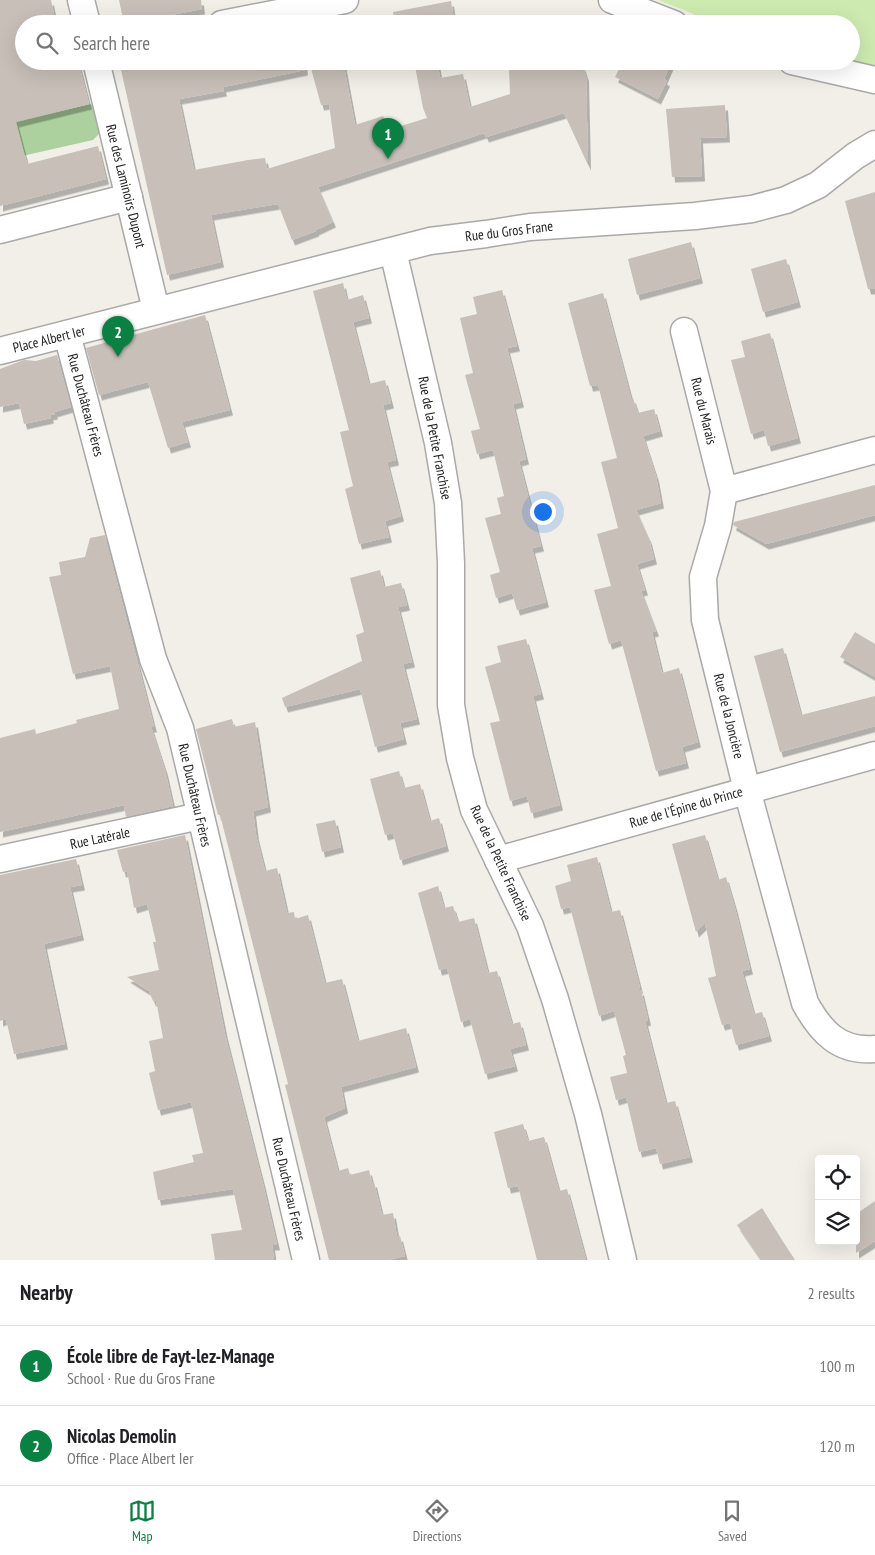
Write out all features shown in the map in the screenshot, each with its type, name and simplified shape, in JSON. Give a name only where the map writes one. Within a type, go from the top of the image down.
[{"type":"street","points":[[81,0],[85,15]]},
{"type":"street","points":[[268,15],[345,0]]},
{"type":"street","points":[[612,0],[651,15]]},
{"type":"street","name":"Rue des Laminoirs Dupont","points":[[98,70],[156,310]]},
{"type":"street","points":[[831,70],[866,78],[875,97]]},
{"type":"street","name":"Rue du Gros Frane","points":[[156,310],[430,241],[530,227],[695,216],[752,209],[786,200],[818,185],[865,150],[875,126]]},
{"type":"street","points":[[0,230],[129,197]]},
{"type":"street","name":"Rue de la Petite Franchise","points":[[393,251],[438,443],[448,503],[451,563],[451,705],[460,758],[474,810],[530,926],[555,999],[588,1114],[623,1260]]},
{"type":"street","name":"Place Albert Ier","points":[[0,351],[156,310]]},
{"type":"street","name":"Rue du Marais","points":[[684,331],[724,491]]},
{"type":"street","name":"Rue Duchâteau Frères","points":[[67,334],[153,659],[180,728],[306,1260]]},
{"type":"street","points":[[724,491],[875,450]]},
{"type":"street","name":"Rue de la Joncière","points":[[724,491],[718,526],[703,577],[705,620],[747,790],[805,1003],[825,1033],[843,1045],[863,1050],[875,1049]]},
{"type":"street","name":"Rue de l'Épine du Prince","points":[[498,860],[875,755]]},
{"type":"street","name":"Rue Latérale","points":[[0,859],[200,816]]},
{"type":"green space","points":[[658,0],[875,0],[875,65],[860,62],[860,15],[696,15]]},
{"type":"green space","points":[[91,104],[98,114],[101,132],[93,140],[0,161],[0,125]]},
{"type":"building","points":[[0,0],[51,0],[54,15],[15,15],[15,70],[80,70],[89,104],[16,122],[27,164],[98,146],[106,179],[0,206]]},
{"type":"building","points":[[119,0],[201,0],[202,9],[171,15],[122,15]]},
{"type":"building","points":[[451,1],[453,15],[394,15],[393,12]]},
{"type":"building","points":[[121,70],[305,70],[223,87],[224,91],[179,99],[194,170],[265,158],[267,169],[335,148],[329,104],[321,105],[311,70],[345,70],[355,125],[383,116],[388,130],[427,118],[423,108],[416,70],[439,70],[440,78],[463,74],[470,107],[510,94],[509,70],[584,70],[586,76],[588,165],[564,113],[486,137],[484,133],[318,187],[333,222],[292,240],[278,204],[211,215],[221,262],[167,275]]},
{"type":"building","points":[[618,70],[668,70],[664,79],[667,81],[658,99],[615,77]]},
{"type":"building","points":[[725,105],[727,137],[700,138],[702,176],[672,177],[666,109]]},
{"type":"building","points":[[875,192],[875,289],[868,289],[845,201]]},
{"type":"building","points":[[691,242],[700,278],[637,295],[628,259]]},
{"type":"building","points":[[786,259],[798,302],[763,312],[751,269]]},
{"type":"building","points":[[343,283],[347,300],[363,295],[369,318],[353,322],[369,384],[385,380],[391,403],[383,405],[396,460],[387,462],[401,516],[385,521],[389,537],[359,544],[345,489],[353,486],[340,432],[349,430],[313,291]]},
{"type":"building","points":[[502,290],[517,346],[507,348],[521,402],[513,404],[526,459],[519,461],[541,546],[532,548],[546,602],[517,610],[512,593],[496,598],[490,575],[500,572],[485,518],[501,514],[497,498],[504,496],[493,450],[477,454],[471,431],[480,429],[465,375],[473,373],[460,318],[477,314],[473,297]]},
{"type":"building","points":[[603,293],[631,398],[633,398],[638,413],[654,409],[660,431],[643,436],[656,476],[661,503],[636,510],[649,539],[654,559],[637,564],[645,590],[641,591],[656,631],[652,632],[662,673],[679,668],[698,742],[682,747],[686,763],[656,771],[621,640],[609,644],[594,590],[611,586],[597,534],[618,528],[601,462],[617,458],[598,385],[590,386],[568,303]]},
{"type":"building","points":[[205,315],[230,410],[182,422],[188,442],[168,448],[148,382],[99,395],[86,348]]},
{"type":"building","points":[[770,333],[798,438],[768,446],[764,430],[751,434],[731,360],[745,357],[741,341]]},
{"type":"building","points":[[57,355],[71,407],[54,412],[55,414],[50,415],[51,418],[24,424],[19,403],[0,407],[0,369],[24,360],[36,361]]},
{"type":"building","points":[[875,485],[875,515],[766,544],[733,525],[734,522]]},
{"type":"building","points":[[105,535],[154,727],[151,727],[165,770],[173,806],[126,817],[124,805],[0,832],[0,738],[35,729],[36,734],[77,723],[76,720],[119,709],[110,666],[73,674],[49,577],[61,575],[59,562],[85,557],[90,538]]},
{"type":"building","points":[[380,570],[384,587],[401,583],[407,605],[398,607],[412,662],[403,664],[417,719],[400,723],[404,739],[375,747],[360,689],[285,707],[282,698],[362,661],[356,635],[364,632],[350,578]]},
{"type":"building","points":[[855,632],[875,644],[875,677],[840,657]]},
{"type":"building","points":[[526,639],[541,694],[533,696],[560,805],[531,813],[527,796],[510,801],[490,723],[500,721],[485,667],[501,662],[497,646]]},
{"type":"building","points":[[783,648],[801,715],[875,696],[875,726],[780,752],[754,656]]},
{"type":"building","points":[[232,719],[234,727],[255,722],[268,807],[253,811],[256,835],[265,871],[277,868],[287,913],[294,912],[295,919],[308,915],[325,983],[342,979],[358,1041],[406,1028],[416,1067],[341,1087],[345,1108],[324,1117],[338,1171],[348,1168],[350,1175],[369,1170],[382,1215],[393,1213],[397,1237],[400,1236],[405,1256],[388,1260],[329,1260],[285,1085],[288,1084],[281,1056],[220,815],[218,815],[196,729]]},
{"type":"building","points":[[399,771],[404,788],[420,784],[430,821],[439,818],[446,846],[400,860],[393,833],[385,835],[370,779]]},
{"type":"building","points":[[335,820],[341,847],[322,852],[316,824]]},
{"type":"building","points":[[185,835],[225,1034],[277,1245],[272,1245],[274,1260],[215,1260],[211,1234],[242,1230],[233,1189],[158,1200],[153,1172],[194,1162],[192,1155],[203,1153],[191,1102],[158,1110],[149,1073],[155,1071],[149,1041],[163,1038],[156,1000],[153,1001],[149,991],[127,977],[159,970],[153,942],[156,942],[147,904],[134,908],[127,871],[123,872],[117,850]]},
{"type":"building","points":[[705,835],[718,880],[726,877],[735,908],[750,969],[742,971],[754,1014],[762,1012],[769,1036],[736,1045],[730,1023],[722,1025],[708,978],[716,976],[705,923],[696,932],[672,844]]},
{"type":"building","points":[[597,857],[611,912],[620,910],[640,988],[638,990],[641,990],[648,1020],[645,1021],[666,1103],[675,1101],[690,1157],[660,1164],[656,1148],[639,1152],[626,1097],[616,1100],[610,1077],[627,1073],[623,1056],[626,1055],[614,1011],[599,1016],[570,907],[561,909],[555,886],[571,881],[567,865]]},
{"type":"building","points":[[76,859],[82,885],[70,887],[81,935],[44,944],[65,1044],[14,1054],[6,1019],[0,1021],[0,875]]},
{"type":"building","points":[[438,886],[444,908],[453,906],[458,922],[474,918],[488,973],[497,971],[512,1024],[520,1022],[526,1045],[510,1049],[515,1066],[485,1074],[470,1019],[461,1022],[447,968],[439,970],[418,893]]},
{"type":"building","points":[[523,1124],[528,1141],[544,1137],[559,1191],[567,1189],[586,1260],[537,1260],[518,1186],[508,1188],[494,1132]]},
{"type":"building","points":[[875,1201],[875,1241],[856,1253],[856,1245],[860,1245],[860,1211]]},
{"type":"building","points":[[762,1208],[795,1260],[761,1260],[737,1225]]},
{"type":"place","name":"École libre de Fayt-lez-Manage","points":[[388,159]]},
{"type":"place","name":"Nicolas Demolin","points":[[118,357]]}]
